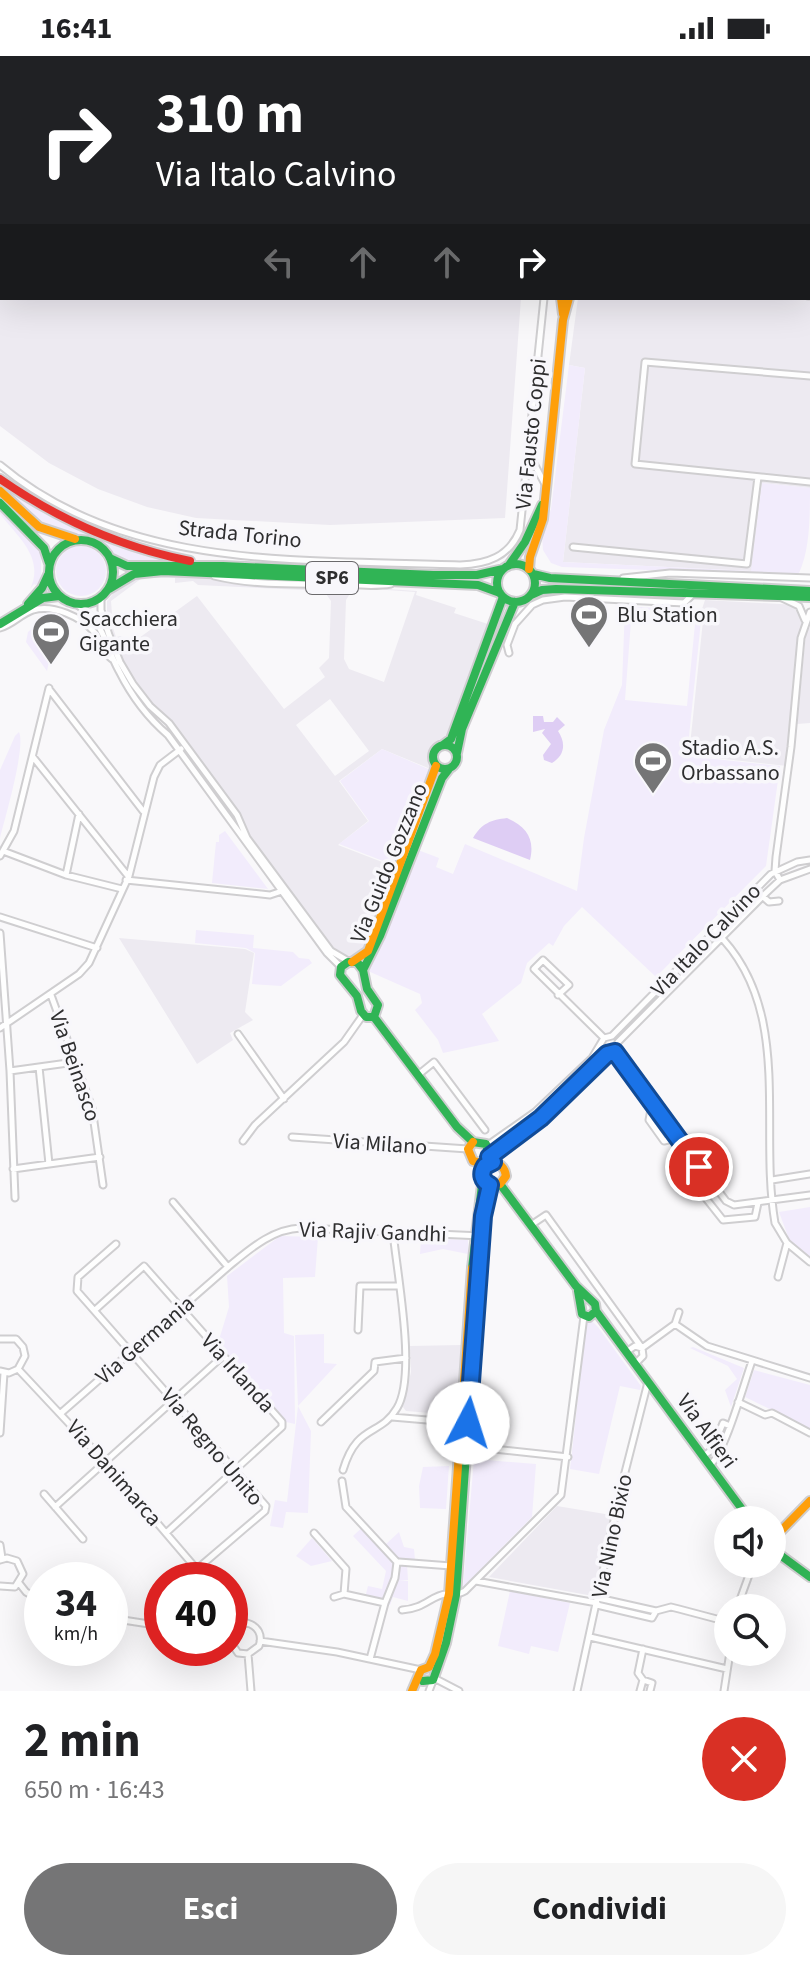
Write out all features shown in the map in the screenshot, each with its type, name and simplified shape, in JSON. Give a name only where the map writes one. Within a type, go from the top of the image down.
[{"type":"street","name":"Via Fausto Coppi","points":[[494,560],[511,545],[520,530],[544,300]]},
{"type":"street","points":[[561,300],[563,320]]},
{"type":"street","points":[[531,595],[535,586],[530,557],[543,519],[563,320],[568,300]]},
{"type":"street","points":[[810,376],[645,362],[635,464],[810,482]]},
{"type":"street","points":[[530,455],[546,487]]},
{"type":"street","name":"Strada Torino","points":[[0,465],[72,511],[133,535],[179,547],[254,556],[460,565],[478,565],[494,560]]},
{"type":"street","points":[[573,547],[747,564],[758,477]]},
{"type":"street","name":"SP6","points":[[0,479],[36,503],[97,534],[168,556],[223,566]]},
{"type":"street","name":"SP6","points":[[0,491],[39,527],[98,544],[110,558],[127,566],[223,566],[477,575],[520,564],[531,572],[584,580],[810,591]]},
{"type":"street","points":[[544,499],[525,542],[497,583],[502,595],[451,739],[434,751],[436,766],[449,769],[456,763],[462,729],[515,602],[542,590],[556,589],[810,597]]},
{"type":"street","points":[[0,503],[44,548],[49,563],[42,588],[24,608]]},
{"type":"street","points":[[49,563],[58,548],[76,539]]},
{"type":"street","points":[[109,589],[113,571],[110,558]]},
{"type":"street","name":"SP6","points":[[76,604],[90,603],[128,576],[140,572],[195,571],[478,585],[515,602]]},
{"type":"street","points":[[584,580],[670,573],[809,575]]},
{"type":"street","points":[[48,575],[59,596],[76,604],[98,622],[113,659],[148,714],[182,748],[237,815],[247,838],[327,953],[341,967]]},
{"type":"street","points":[[509,653],[507,645],[515,624],[532,605],[543,600],[565,597],[684,603],[693,593]]},
{"type":"street","points":[[0,626],[43,598],[59,596]]},
{"type":"street","points":[[778,596],[799,606],[805,621]]},
{"type":"street","points":[[101,597],[103,618],[120,662],[150,706],[169,723],[182,748]]},
{"type":"street","points":[[0,626],[35,610],[68,614],[92,630],[101,641],[105,654],[113,659]]},
{"type":"street","points":[[780,880],[775,871],[793,736],[801,638],[810,612]]},
{"type":"street","points":[[122,889],[66,875],[1,851],[14,831],[49,688],[144,811]]},
{"type":"street","points":[[443,745],[452,746],[457,753]]},
{"type":"street","points":[[0,1028],[79,974],[97,948],[128,878],[156,771],[182,748]]},
{"type":"street","points":[[33,757],[128,878],[270,895],[284,890]]},
{"type":"street","name":"Via Guido Gozzano","points":[[351,962],[368,951],[436,766]]},
{"type":"street","name":"Via Guido Gozzano","points":[[363,970],[376,946],[442,778],[449,769]]},
{"type":"street","points":[[66,875],[79,814]]},
{"type":"street","name":"Via Italo Calvino","points":[[612,1036],[775,871],[810,860]]},
{"type":"street","name":"Via Italo Calvino","points":[[615,1052],[618,1042],[762,896],[780,880],[810,869]]},
{"type":"street","points":[[284,890],[331,951],[359,964],[367,989],[378,1005],[374,1017]]},
{"type":"street","name":"Via Italo Calvino","points":[[762,896],[769,902],[779,901]]},
{"type":"street","points":[[0,917],[97,948]]},
{"type":"street","points":[[715,931],[746,972],[761,1007],[775,1223],[787,1243],[810,1262]]},
{"type":"street","points":[[0,933],[15,1198]]},
{"type":"street","points":[[558,995],[569,985],[543,960],[534,969],[558,995],[604,1038]]},
{"type":"street","points":[[341,967],[351,962]]},
{"type":"street","points":[[341,967],[340,975],[357,996],[363,1015]]},
{"type":"street","name":"Via Beinasco","points":[[51,995],[96,1121],[103,1185]]},
{"type":"street","points":[[363,1015],[374,1017]]},
{"type":"street","points":[[243,1141],[255,1125],[344,1042],[363,1015]]},
{"type":"street","points":[[374,1017],[471,1146],[472,1160],[482,1165],[492,1183],[531,1225],[586,1302],[595,1304],[596,1311],[591,1316],[584,1316]]},
{"type":"street","points":[[238,1034],[284,1099]]},
{"type":"street","points":[[604,1038],[612,1036],[618,1042]]},
{"type":"street","points":[[488,1145],[535,1112],[600,1047],[604,1038]]},
{"type":"street","points":[[600,1047],[607,1054]]},
{"type":"street","points":[[482,1165],[541,1118],[607,1054],[615,1052],[709,1181],[729,1203],[758,1203],[810,1195]]},
{"type":"street","points":[[10,1071],[75,1062]]},
{"type":"street","points":[[418,1075],[434,1062],[485,1130]]},
{"type":"street","points":[[39,1067],[49,1164]]},
{"type":"street","points":[[652,1103],[649,1120],[664,1141],[677,1138]]},
{"type":"street","name":"Via Milano","points":[[292,1137],[471,1146]]},
{"type":"street","points":[[471,1146],[482,1141],[488,1145],[491,1160]]},
{"type":"street","points":[[13,1169],[100,1157]]},
{"type":"street","points":[[415,1691],[444,1653],[452,1595],[478,1236],[492,1183],[506,1176],[500,1164],[491,1160]]},
{"type":"street","points":[[772,1180],[810,1174]]},
{"type":"street","points":[[709,1181],[703,1189],[704,1196],[723,1220],[755,1217],[758,1203]]},
{"type":"street","points":[[173,1202],[228,1267]]},
{"type":"street","points":[[531,1225],[546,1215],[642,1348],[643,1356],[635,1364]]},
{"type":"street","name":"Via Rajiv Gandhi","points":[[228,1267],[252,1247],[279,1231],[291,1228],[478,1236]]},
{"type":"street","points":[[343,1470],[349,1451],[361,1435],[391,1417],[404,1393],[406,1358],[393,1232]]},
{"type":"street","points":[[778,1277],[787,1243]]},
{"type":"street","name":"Via Regno Unito","points":[[116,1244],[78,1277],[77,1291],[266,1506],[265,1511],[205,1562]]},
{"type":"street","name":"Via Irlanda","points":[[95,1310],[144,1266],[282,1422],[282,1427],[235,1470]]},
{"type":"street","name":"Via Germania","points":[[61,1413],[228,1267]]},
{"type":"street","points":[[358,1330],[360,1286],[398,1286]]},
{"type":"street","points":[[402,1610],[417,1609],[442,1595],[465,1591],[561,1495],[584,1316],[580,1310],[586,1302]]},
{"type":"street","name":"Via Alfieri","points":[[596,1311],[648,1381],[711,1454],[710,1465],[740,1506]]},
{"type":"street","points":[[642,1348],[675,1324],[679,1312]]},
{"type":"street","points":[[675,1324],[704,1344],[810,1378]]},
{"type":"street","points":[[0,1339],[12,1337],[23,1347],[25,1356],[18,1369],[2,1372],[0,1433]]},
{"type":"street","points":[[626,1352],[635,1346],[642,1348]]},
{"type":"street","points":[[55,1507],[223,1356]]},
{"type":"street","points":[[321,1422],[374,1371],[375,1362],[406,1358]]},
{"type":"street","points":[[711,1454],[730,1426],[752,1361]]},
{"type":"street","name":"Via Danimarca","points":[[18,1369],[105,1462],[191,1562]]},
{"type":"street","name":"Via Nino Bixio","points":[[577,1691],[621,1488],[648,1381]]},
{"type":"street","points":[[738,1402],[765,1415],[772,1413],[810,1433]]},
{"type":"street","points":[[391,1417],[465,1423]]},
{"type":"street","points":[[464,1446],[568,1457]]},
{"type":"street","points":[[452,1595],[451,1566],[464,1446]]},
{"type":"street","points":[[166,1533],[235,1470]]},
{"type":"street","points":[[342,1481],[346,1507],[397,1562],[370,1659]]},
{"type":"street","points":[[44,1494],[83,1539]]},
{"type":"street","points":[[786,1524],[810,1501]]},
{"type":"street","points":[[314,1533],[346,1569],[344,1594]]},
{"type":"street","points":[[0,1545],[1,1559],[12,1558],[20,1564],[23,1574],[19,1583],[10,1588],[0,1586]]},
{"type":"street","points":[[786,1561],[810,1577]]},
{"type":"street","points":[[399,1562],[451,1566]]},
{"type":"street","points":[[476,1581],[656,1611],[671,1607],[714,1618]]},
{"type":"street","points":[[19,1583],[24,1589]]},
{"type":"street","points":[[334,1597],[344,1594],[385,1603]]},
{"type":"street","points":[[248,1625],[259,1632],[260,1641],[256,1650],[248,1654],[251,1691]]},
{"type":"street","points":[[590,1638],[727,1669]]},
{"type":"street","points":[[260,1641],[370,1659],[427,1674],[459,1691]]},
{"type":"street","points":[[643,1649],[638,1673],[643,1680],[652,1683],[650,1691]]},
{"type":"street","points":[[724,1691],[728,1666]]},
{"type":"street","points":[[427,1674],[429,1691]]},
{"type":"street","points":[[640,1691],[643,1680]]},
{"type":"shaded area","points":[[0,300],[521,300],[505,518],[330,525],[196,518],[147,507],[98,489],[49,463],[0,426]]},
{"type":"shaded area","points":[[578,300],[810,300],[810,488],[762,483],[752,571],[563,562],[585,368],[569,365]]},
{"type":"shaded area","points":[[569,365],[585,368],[563,562],[751,571],[762,483],[810,488],[807,543],[799,573],[562,567],[551,563],[543,550],[542,535],[551,509]]},
{"type":"shaded area","points":[[0,482],[53,517],[181,562],[129,564],[116,558],[96,538],[45,527],[0,487]]},
{"type":"shaded area","points":[[0,509],[41,552],[38,586],[34,584],[30,589],[34,578],[32,558],[0,514]]},
{"type":"shaded area","points":[[81,546],[99,553],[106,571],[99,589],[81,596],[63,589],[56,571],[63,553]]},
{"type":"shaded area","points":[[174,574],[417,591],[416,595],[456,608],[454,613],[491,625],[446,741],[432,751],[433,770],[382,749],[339,781],[368,821],[338,845],[395,867],[366,946],[353,957],[337,953],[125,668],[107,615],[107,601],[131,579]],"holes":[[[142,578],[175,578],[175,583],[193,581],[198,585],[324,591],[331,601],[329,658],[319,668],[325,677],[284,709],[197,596],[128,646],[121,636],[116,637],[109,616],[112,614],[111,601]],[[359,588],[415,592],[384,682],[349,669],[344,659],[346,600],[351,592]],[[330,699],[369,751],[335,776],[296,725]]]},
{"type":"shaded area","points":[[705,600],[797,605],[805,621],[787,766],[689,755]]},
{"type":"shaded area","points":[[625,606],[702,611],[687,756],[780,766],[766,866],[656,977],[582,907],[564,926],[553,946],[549,943],[527,963],[521,983],[482,1014],[499,1041],[443,1053],[438,1040],[415,1010],[422,1003],[420,994],[368,971],[384,939],[418,850],[439,858],[436,867],[453,874],[465,844],[577,891],[604,730],[622,685]],"holes":[[[632,608],[696,614],[687,706],[625,700]]]},
{"type":"shaded area","points":[[37,624],[57,625],[47,671],[26,642],[28,632]]},
{"type":"shaded area","points":[[810,627],[810,723],[797,724],[806,633]]},
{"type":"shaded area","points":[[533,716],[543,716],[544,722],[553,722],[557,717],[565,725],[558,731],[563,744],[562,753],[552,763],[544,760],[543,755],[551,744],[542,733],[545,729],[533,732]]},
{"type":"shaded area","points":[[19,732],[20,752],[0,838],[0,770]]},
{"type":"shaded area","points":[[382,749],[433,771],[396,866],[339,844],[369,821],[340,781]]},
{"type":"shaded area","points":[[507,818],[528,834],[530,860],[473,838],[487,823]]},
{"type":"shaded area","points":[[225,831],[268,889],[212,883],[216,842]]},
{"type":"shaded area","points":[[196,930],[254,935],[253,948],[293,952],[312,963],[281,986],[252,984],[255,953],[246,948],[195,943]]},
{"type":"shaded area","points":[[119,938],[245,949],[254,953],[245,1012],[253,1020],[230,1033],[233,1040],[197,1064]]},
{"type":"shaded area","points":[[810,1207],[810,1257],[789,1239],[779,1212]]},
{"type":"shaded area","points":[[280,1236],[318,1237],[315,1277],[283,1278],[284,1333],[294,1336],[295,1424],[286,1422],[218,1343],[229,1307],[227,1276]]},
{"type":"shaded area","points":[[421,1238],[468,1240],[468,1254],[443,1249],[420,1254]]},
{"type":"shaded area","points":[[589,1321],[598,1327],[641,1386],[640,1390],[620,1386],[599,1474],[570,1469],[586,1325]]},
{"type":"shaded area","points":[[324,1334],[324,1363],[337,1364],[298,1406],[295,1335]]},
{"type":"shaded area","points":[[461,1345],[456,1415],[406,1411],[403,1407],[411,1372],[410,1346]]},
{"type":"shaded area","points":[[690,1348],[744,1368],[731,1407],[725,1390],[737,1379],[728,1366]]},
{"type":"shaded area","points":[[754,1370],[810,1385],[810,1429],[745,1397]]},
{"type":"shaded area","points":[[298,1406],[311,1431],[308,1513],[286,1512],[283,1528],[270,1526],[275,1500],[287,1502]]},
{"type":"shaded area","points":[[474,1459],[536,1464],[532,1517],[463,1587]]},
{"type":"shaded area","points":[[449,1466],[446,1509],[420,1508],[419,1486],[423,1467]]},
{"type":"shaded area","points":[[557,1506],[611,1515],[593,1596],[489,1577]]},
{"type":"shaded area","points":[[367,1523],[385,1545],[399,1532],[404,1547],[414,1549],[415,1560],[402,1560],[407,1564],[408,1580],[399,1581],[408,1581],[408,1601],[393,1597],[390,1605],[365,1598],[368,1586],[382,1589],[386,1571],[353,1536]]},
{"type":"shaded area","points":[[312,1538],[332,1561],[311,1566],[296,1556]]},
{"type":"shaded area","points":[[510,1591],[570,1603],[558,1652],[531,1646],[529,1654],[498,1646]]},
{"type":"traffic: fast","points":[[0,503],[44,548],[49,563]]},
{"type":"traffic: fast","points":[[509,565],[525,542],[542,505]]},
{"type":"traffic: fast","points":[[75,540],[87,540],[104,549],[111,560],[113,572],[111,584],[104,595],[87,604],[75,604],[63,599],[54,590],[49,578],[49,566],[54,554],[63,545],[75,540]]},
{"type":"traffic: fast","points":[[110,558],[127,566],[223,566],[433,575],[477,575],[503,569]]},
{"type":"traffic: fast","points":[[516,564],[529,570],[535,583],[529,596],[516,602],[503,596],[497,583],[503,570],[516,564]]},
{"type":"traffic: fast","points":[[109,589],[134,574],[163,571],[478,585],[500,593]]},
{"type":"traffic: fast","points":[[533,574],[550,578],[810,591]]},
{"type":"traffic: fast","points":[[28,604],[42,588],[48,575]]},
{"type":"traffic: fast","points":[[531,595],[556,589],[810,597]]},
{"type":"traffic: fast","points":[[0,624],[43,598],[59,596]]},
{"type":"traffic: fast","points":[[443,745],[451,739],[503,597]]},
{"type":"traffic: fast","points":[[457,753],[462,729],[515,602]]},
{"type":"traffic: fast","points":[[445,745],[454,748],[457,757],[454,766],[445,769],[436,766],[433,757],[436,748],[445,745]]},
{"type":"traffic: fast","points":[[363,970],[380,936],[442,778],[449,769]]},
{"type":"traffic: fast","points":[[348,962],[357,962],[363,970],[367,989],[378,1005],[374,1017],[366,1017],[361,1011],[357,996],[340,975],[341,967],[348,962]]},
{"type":"traffic: fast","points":[[374,1017],[457,1127],[473,1142]]},
{"type":"traffic: fast","points":[[473,1142],[486,1144],[489,1157]]},
{"type":"traffic: fast","points":[[472,1268],[484,1168]]},
{"type":"traffic: fast","points":[[500,1184],[576,1286],[595,1304],[596,1311],[740,1506]]},
{"type":"traffic: fast","points":[[423,1681],[433,1680],[446,1643],[456,1595],[483,1216],[490,1185]]},
{"type":"traffic: fast","points":[[578,1291],[582,1314],[589,1317],[596,1311]]},
{"type":"traffic: fast","points":[[786,1559],[810,1577]]},
{"type":"traffic: slow","points":[[561,300],[563,314]]},
{"type":"traffic: slow","points":[[529,569],[543,519],[563,320],[568,300]]},
{"type":"traffic: slow","points":[[0,491],[39,527],[75,539]]},
{"type":"traffic: slow","points":[[352,962],[368,951],[436,766]]},
{"type":"traffic: slow","points":[[473,1142],[468,1149],[473,1161],[481,1163]]},
{"type":"traffic: slow","points":[[493,1162],[502,1167],[506,1176],[500,1184]]},
{"type":"traffic: slow","points":[[412,1691],[421,1670],[429,1667],[435,1654],[449,1594],[472,1268]]},
{"type":"traffic: slow","points":[[786,1526],[810,1501]]},
{"type":"traffic: jam","points":[[0,479],[45,507],[91,530],[139,548],[190,561]]},
{"type":"place","name":"Blu Station","points":[[589,649]]},
{"type":"place","name":"Scacchiera Gigante","points":[[51,666]]},
{"type":"place","name":"Stadio A.S. Orbassano","points":[[653,795]]},
{"type":"route","points":[[468,1423],[483,1216],[490,1185],[482,1174],[485,1166],[493,1162],[489,1157],[541,1118],[598,1061],[615,1052],[699,1167]]}]
